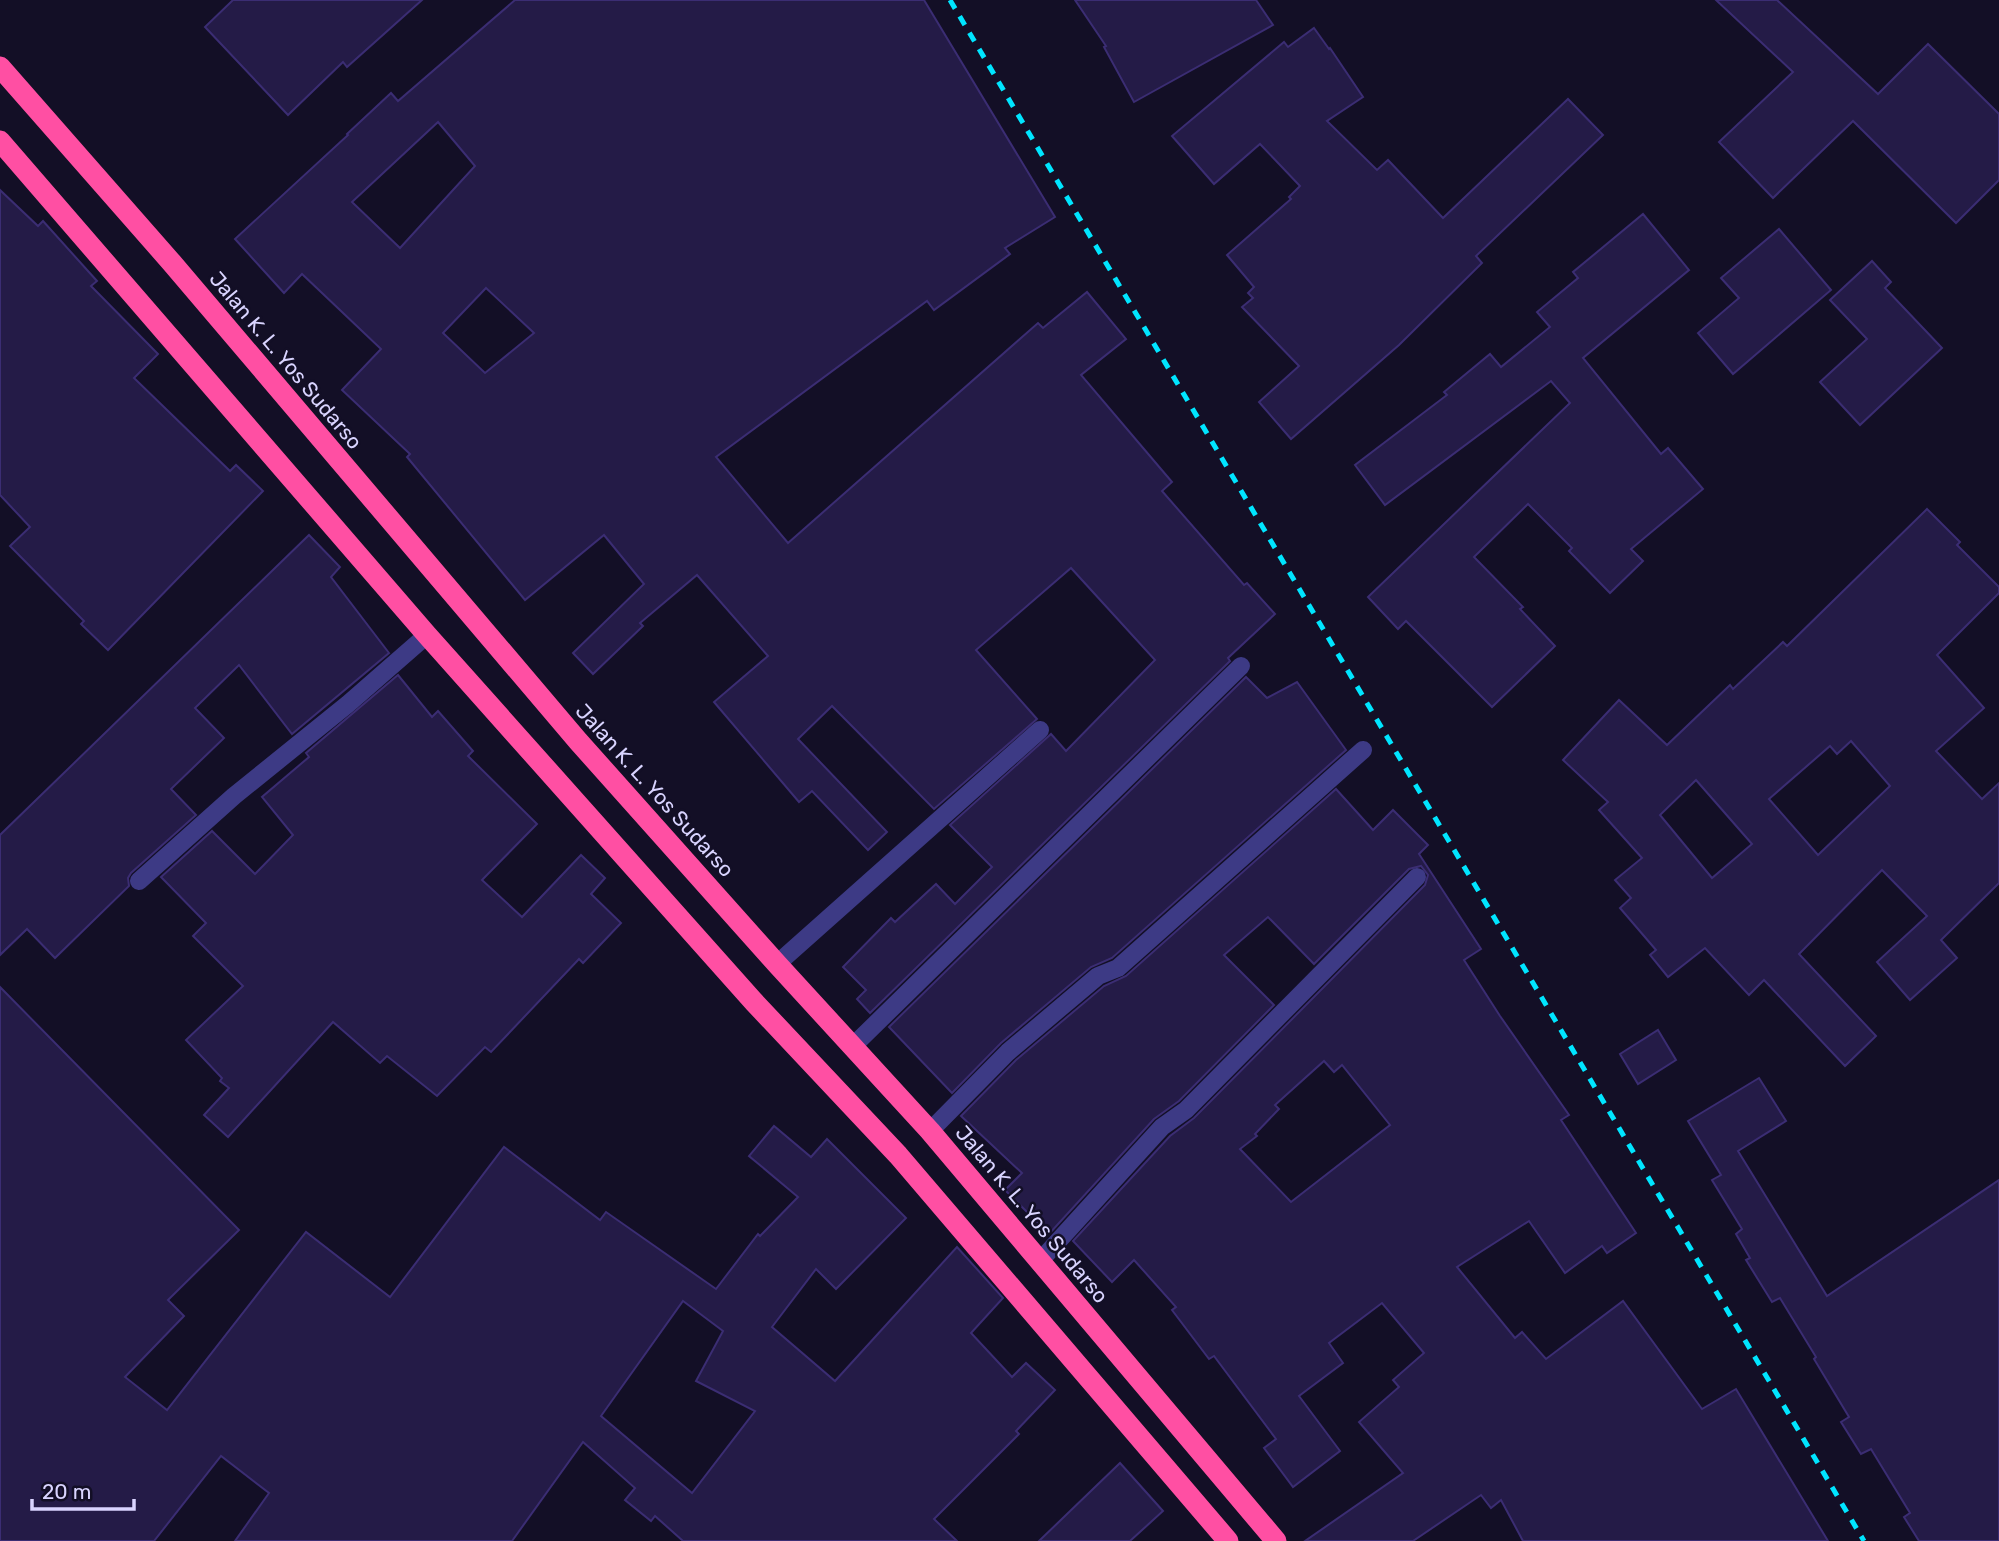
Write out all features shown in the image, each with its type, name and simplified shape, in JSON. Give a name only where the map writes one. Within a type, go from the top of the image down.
[{"type":"highway","name":"Jalan K. L. Yos Sudarso","points":[[0,67],[172,263],[578,741],[930,1131],[1276,1541]]},
{"type":"highway","points":[[0,141],[427,635],[754,1002],[898,1155],[1228,1541]]},
{"type":"street","points":[[139,881],[234,796],[348,704],[427,635]]},
{"type":"street","points":[[852,1047],[1241,666]]},
{"type":"street","points":[[777,964],[1040,730]]},
{"type":"street","points":[[930,1131],[1008,1052],[1098,976],[1118,968],[1363,750]]},
{"type":"street","points":[[1040,1261],[1162,1127],[1186,1110],[1417,877]]},
{"type":"building","points":[[233,0],[422,0],[347,67],[343,62],[288,115],[205,27]]},
{"type":"building","points":[[515,0],[924,0],[1055,217],[1005,248],[1010,254],[934,310],[927,301],[716,457],[788,543],[1038,323],[1043,328],[1087,292],[1126,339],[1081,375],[1172,482],[1162,491],[1244,585],[1247,583],[1275,614],[870,1013],[857,999],[866,990],[843,967],[891,918],[895,922],[936,884],[955,904],[992,867],[950,825],[1051,734],[1066,751],[1155,660],[1071,568],[976,650],[1037,719],[934,809],[832,706],[798,739],[887,832],[868,850],[812,791],[799,802],[714,702],[768,656],[697,575],[640,623],[643,626],[593,674],[573,653],[644,584],[604,535],[525,600],[407,457],[410,454],[342,390],[381,349],[302,274],[284,293],[235,239],[391,93],[398,101]],"holes":[[[438,122],[475,166],[400,248],[352,202]],[[486,288],[534,333],[485,373],[443,333]]]},
{"type":"building","points":[[1075,0],[1256,0],[1273,25],[1134,102],[1104,47],[1106,46]]},
{"type":"building","points":[[1716,0],[1777,0],[1878,94],[1928,44],[1999,114],[1999,180],[1956,223],[1853,121],[1773,198],[1719,142],[1793,72]]},
{"type":"building","points":[[1314,28],[1363,97],[1327,121],[1377,170],[1388,160],[1443,218],[1568,99],[1603,135],[1476,256],[1482,263],[1399,345],[1291,439],[1259,402],[1299,366],[1242,307],[1253,298],[1248,293],[1254,287],[1227,255],[1291,199],[1289,197],[1300,186],[1260,144],[1214,184],[1172,136],[1284,42],[1288,47]]},
{"type":"building","points":[[0,190],[38,226],[43,221],[97,281],[91,286],[158,354],[134,378],[230,471],[236,465],[263,491],[108,650],[81,624],[84,621],[10,546],[30,527],[0,495]]},
{"type":"building","points":[[1643,214],[1689,270],[1583,358],[1661,454],[1668,448],[1703,489],[1631,549],[1643,561],[1610,593],[1569,551],[1572,548],[1528,504],[1474,557],[1523,607],[1520,609],[1555,646],[1492,707],[1406,621],[1398,629],[1368,597],[1570,403],[1551,381],[1385,505],[1355,465],[1447,395],[1444,392],[1490,354],[1501,367],[1550,327],[1537,312],[1578,278],[1573,272]]},
{"type":"building","points":[[1779,229],[1831,290],[1733,374],[1698,333],[1739,298],[1721,278]]},
{"type":"building","points":[[1872,261],[1891,282],[1885,288],[1942,348],[1860,425],[1820,382],[1867,339],[1830,300]]},
{"type":"building","points":[[1927,509],[1960,542],[1957,545],[1999,587],[1999,593],[1937,655],[1984,708],[1936,751],[1982,799],[1999,783],[1999,883],[1941,940],[1957,958],[1910,1000],[1877,962],[1927,916],[1882,870],[1799,954],[1876,1036],[1845,1066],[1764,980],[1749,995],[1705,948],[1668,977],[1650,955],[1656,950],[1620,908],[1631,898],[1615,880],[1642,858],[1599,810],[1608,802],[1563,760],[1619,700],[1667,745],[1730,685],[1733,689],[1783,642],[1787,646]],"holes":[[[1851,741],[1890,786],[1818,855],[1769,799],[1830,746],[1837,754]],[[1696,780],[1752,844],[1712,878],[1660,815]]]},
{"type":"building","points":[[309,535],[340,567],[331,577],[389,653],[292,734],[239,665],[195,708],[224,738],[171,789],[196,815],[131,873],[128,878],[129,886],[55,958],[27,929],[0,955],[0,835]]},
{"type":"building","points":[[398,675],[432,717],[438,711],[473,751],[468,756],[537,824],[482,880],[522,917],[581,855],[605,878],[591,894],[621,923],[583,963],[579,959],[491,1052],[485,1047],[437,1096],[387,1056],[380,1063],[333,1022],[228,1137],[204,1115],[229,1088],[186,1040],[243,986],[193,936],[206,923],[161,877],[212,831],[255,874],[293,835],[262,797],[309,757],[306,753]]},
{"type":"building","points":[[1246,677],[1267,698],[1297,682],[1346,750],[1112,958],[1091,967],[1001,1043],[952,1093],[889,1027]]},
{"type":"building","points":[[1336,789],[1373,830],[1393,810],[1428,845],[1419,854],[1481,949],[1464,960],[1569,1115],[1561,1120],[1636,1233],[1607,1253],[1602,1246],[1565,1273],[1529,1221],[1457,1267],[1515,1338],[1522,1332],[1546,1359],[1623,1301],[1702,1409],[1736,1389],[1828,1541],[1523,1541],[1501,1500],[1491,1508],[1481,1495],[1413,1541],[1305,1541],[1403,1473],[1359,1422],[1399,1387],[1393,1380],[1424,1353],[1382,1303],[1329,1343],[1343,1363],[1299,1396],[1340,1451],[1293,1487],[1264,1448],[1276,1439],[1214,1356],[1209,1359],[1172,1310],[1176,1307],[1134,1260],[1112,1282],[1073,1241],[1170,1136],[1194,1118],[1425,885],[1428,875],[1421,866],[1409,869],[1314,964],[1268,917],[1224,955],[1274,1005],[1179,1101],[1154,1119],[1049,1234],[1005,1190],[1022,1173],[961,1116],[1016,1060],[1104,986],[1126,976]],"holes":[[[1324,1061],[1334,1072],[1342,1065],[1390,1125],[1291,1202],[1240,1149],[1257,1136],[1255,1134],[1279,1109],[1275,1105]]]},
{"type":"building","points":[[0,987],[239,1230],[168,1300],[184,1316],[125,1377],[167,1410],[306,1232],[390,1297],[504,1147],[600,1220],[606,1212],[716,1289],[758,1234],[760,1236],[798,1197],[749,1156],[774,1126],[811,1157],[827,1139],[906,1218],[836,1289],[816,1269],[772,1327],[835,1381],[957,1247],[1003,1298],[971,1333],[1012,1377],[1026,1363],[1055,1390],[1016,1431],[1019,1434],[934,1519],[957,1541],[683,1541],[655,1516],[651,1521],[625,1500],[635,1488],[583,1442],[512,1541],[235,1541],[269,1493],[221,1456],[154,1541],[0,1541]],"holes":[[[683,1301],[723,1331],[696,1381],[755,1411],[692,1493],[601,1416]]]},
{"type":"building","points":[[1658,1030],[1676,1060],[1638,1084],[1620,1054]]},
{"type":"building","points":[[1759,1078],[1786,1121],[1738,1151],[1827,1296],[1999,1180],[1999,1541],[1919,1541],[1904,1517],[1910,1513],[1871,1449],[1861,1454],[1841,1422],[1849,1417],[1780,1298],[1772,1302],[1746,1260],[1750,1258],[1736,1234],[1742,1229],[1712,1180],[1721,1175],[1688,1121]]},
{"type":"building","points":[[1120,1463],[1163,1511],[1130,1541],[1039,1541]]},
{"type":"railway","points":[[950,0],[1864,1541]]}]
